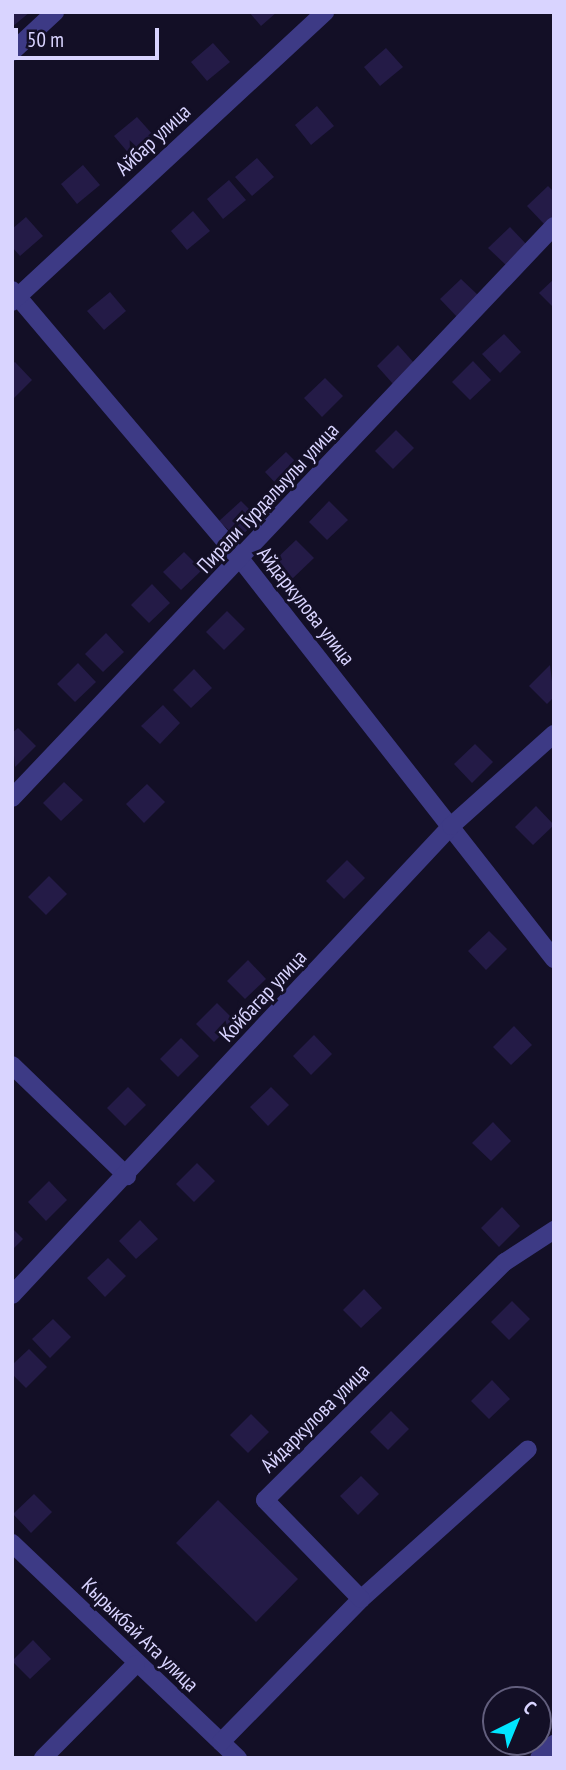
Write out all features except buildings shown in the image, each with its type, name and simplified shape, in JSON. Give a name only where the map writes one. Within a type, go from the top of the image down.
[{"type":"street","points":[[12,52],[55,12]]},
{"type":"street","name":"Айбар улица","points":[[14,296],[325,12]]},
{"type":"street","name":"Пирали Турдалыулы улица","points":[[12,798],[242,561],[554,226]]},
{"type":"street","name":"Айдаркулова улица","points":[[14,296],[242,561],[554,960]]},
{"type":"street","name":"Койбагар улица","points":[[12,1295],[127,1176],[451,827],[554,734]]},
{"type":"street","points":[[12,1065],[127,1176]]},
{"type":"street","name":"Айдаркулова улица","points":[[361,1598],[265,1500],[505,1262],[554,1230]]},
{"type":"street","points":[[221,1742],[361,1598],[528,1449]]},
{"type":"street","name":"Кырыкбай Ата улица","points":[[12,1543],[136,1664],[239,1758]]},
{"type":"street","points":[[43,1758],[136,1664]]},
{"type":"street","points":[[540,1758],[554,1744]]}]
